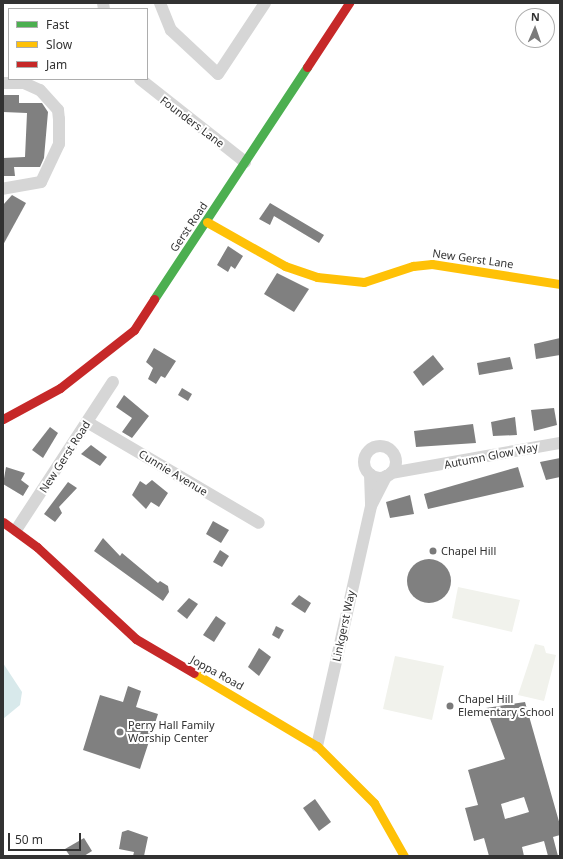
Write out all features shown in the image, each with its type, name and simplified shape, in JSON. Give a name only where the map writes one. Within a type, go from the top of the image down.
[{"type":"street","points":[[160,3],[172,30],[218,74],[265,3]]},
{"type":"street","name":"Gerst Road","points":[[3,419],[41,400],[119,345],[134,330],[207,222],[349,3]]},
{"type":"street","name":"Founders Lane","points":[[141,80],[245,162]]},
{"type":"street","points":[[3,83],[24,83],[40,90],[58,110],[59,119],[59,144],[41,182],[3,189]]},
{"type":"street","name":"New Gerst Lane","points":[[207,222],[285,266],[317,277],[364,282],[413,266],[432,264],[560,284]]},
{"type":"street","name":"New Gerst Road","points":[[16,530],[113,382]]},
{"type":"street","name":"Cunnie Avenue","points":[[87,422],[259,523]]},
{"type":"street","name":"Autumn Glow Way","points":[[388,475],[421,467],[560,443]]},
{"type":"street","points":[[395,457],[388,475],[370,474],[364,461],[370,449],[384,447],[395,457],[421,467]]},
{"type":"street","name":"Linkgerst Way","points":[[316,746],[371,506],[370,474]]},
{"type":"street","name":"Linkgerst Way","points":[[371,506],[388,475]]},
{"type":"street","name":"Joppa Road","points":[[3,522],[16,530],[136,639],[316,746],[374,803],[404,856]]},
{"type":"shaded area","points":[[458,587],[520,600],[512,632],[452,618]]},
{"type":"shaded area","points":[[535,644],[544,646],[546,653],[556,655],[544,701],[518,695]]},
{"type":"shaded area","points":[[395,656],[444,666],[432,720],[383,709]]},
{"type":"shaded area","points":[[3,663],[22,692],[20,705],[3,719]]},
{"type":"building","points":[[3,95],[19,95],[19,103],[42,103],[48,112],[44,158],[40,167],[14,167],[15,176],[3,176],[3,158],[25,157],[27,113],[3,112]]},
{"type":"building","points":[[12,195],[26,203],[3,245],[3,205]]},
{"type":"building","points":[[270,203],[324,235],[319,243],[274,216],[270,225],[259,219]]},
{"type":"building","points":[[228,246],[243,256],[235,269],[231,266],[228,272],[217,265]]},
{"type":"building","points":[[277,273],[309,289],[294,312],[264,294]]},
{"type":"building","points":[[560,338],[560,355],[536,359],[534,344]]},
{"type":"building","points":[[154,348],[176,361],[165,378],[161,376],[156,384],[148,379],[153,368],[146,362]]},
{"type":"building","points":[[433,355],[444,369],[423,386],[413,372]]},
{"type":"building","points":[[510,357],[513,369],[479,375],[477,363]]},
{"type":"building","points":[[182,388],[192,394],[188,401],[178,395]]},
{"type":"building","points":[[124,395],[149,416],[132,438],[122,432],[132,418],[116,407]]},
{"type":"building","points":[[554,408],[557,425],[534,431],[531,410]]},
{"type":"building","points":[[515,417],[517,435],[493,436],[491,422]]},
{"type":"building","points":[[473,424],[476,443],[416,447],[414,431]]},
{"type":"building","points":[[50,427],[58,433],[43,458],[32,450]]},
{"type":"building","points":[[91,445],[107,457],[100,466],[81,454]]},
{"type":"building","points":[[560,458],[560,477],[546,480],[540,462]]},
{"type":"building","points":[[6,467],[25,473],[21,480],[29,486],[23,496],[3,484]]},
{"type":"building","points":[[518,467],[524,487],[428,509],[424,494]]},
{"type":"building","points":[[152,480],[168,493],[159,507],[151,502],[146,509],[132,495],[140,481],[146,485]]},
{"type":"building","points":[[68,482],[77,488],[59,507],[62,513],[55,522],[44,514]]},
{"type":"building","points":[[410,495],[414,514],[390,518],[386,502]]},
{"type":"building","points":[[213,521],[229,530],[221,543],[206,534]]},
{"type":"building","points":[[103,538],[120,556],[122,553],[158,583],[160,581],[168,586],[169,592],[163,601],[94,551]]},
{"type":"building","points":[[220,550],[229,556],[222,567],[213,562]]},
{"type":"building","points":[[425,559],[433,559],[445,565],[451,577],[451,585],[445,597],[433,603],[425,603],[413,597],[407,585],[407,577],[413,565]]},
{"type":"building","points":[[299,595],[311,603],[305,613],[291,604]]},
{"type":"building","points":[[189,598],[198,604],[187,619],[177,611]]},
{"type":"building","points":[[216,616],[226,623],[214,642],[203,635]]},
{"type":"building","points":[[276,626],[284,630],[279,639],[272,635]]},
{"type":"building","points":[[259,648],[271,657],[259,676],[248,667]]},
{"type":"building","name":"Perry Hall Family Worship Center","points":[[128,686],[141,691],[136,707],[158,714],[140,769],[83,750],[100,695],[123,702]]},
{"type":"building","points":[[525,702],[560,825],[560,835],[553,837],[558,856],[548,856],[544,841],[522,847],[524,856],[489,856],[484,838],[474,841],[465,808],[478,805],[468,770],[505,759],[486,708]],"holes":[[[524,797],[529,812],[505,819],[501,804]]]},
{"type":"building","points":[[315,799],[331,822],[319,831],[303,808]]},
{"type":"building","points":[[128,830],[148,837],[144,856],[133,856],[134,852],[119,849],[122,832]]},
{"type":"building","points":[[84,838],[92,851],[84,856],[70,856],[65,849]]},
{"type":"traffic: fast","points":[[154,299],[307,67]]},
{"type":"traffic: slow","points":[[207,222],[285,266],[317,277],[364,282],[413,266],[432,264],[560,284]]},
{"type":"traffic: slow","points":[[194,673],[317,746],[374,803],[404,856]]},
{"type":"traffic: jam","points":[[307,67],[349,3]]},
{"type":"traffic: jam","points":[[3,419],[60,388],[134,330],[154,299]]},
{"type":"traffic: jam","points":[[3,522],[37,547],[136,639],[194,673]]},
{"type":"place","name":"Chapel Hill","points":[[433,551]]},
{"type":"place","name":"Chapel Hill Elementary School","points":[[450,706]]},
{"type":"place","name":"Perry Hall Family Worship Center","points":[[120,732]]}]
